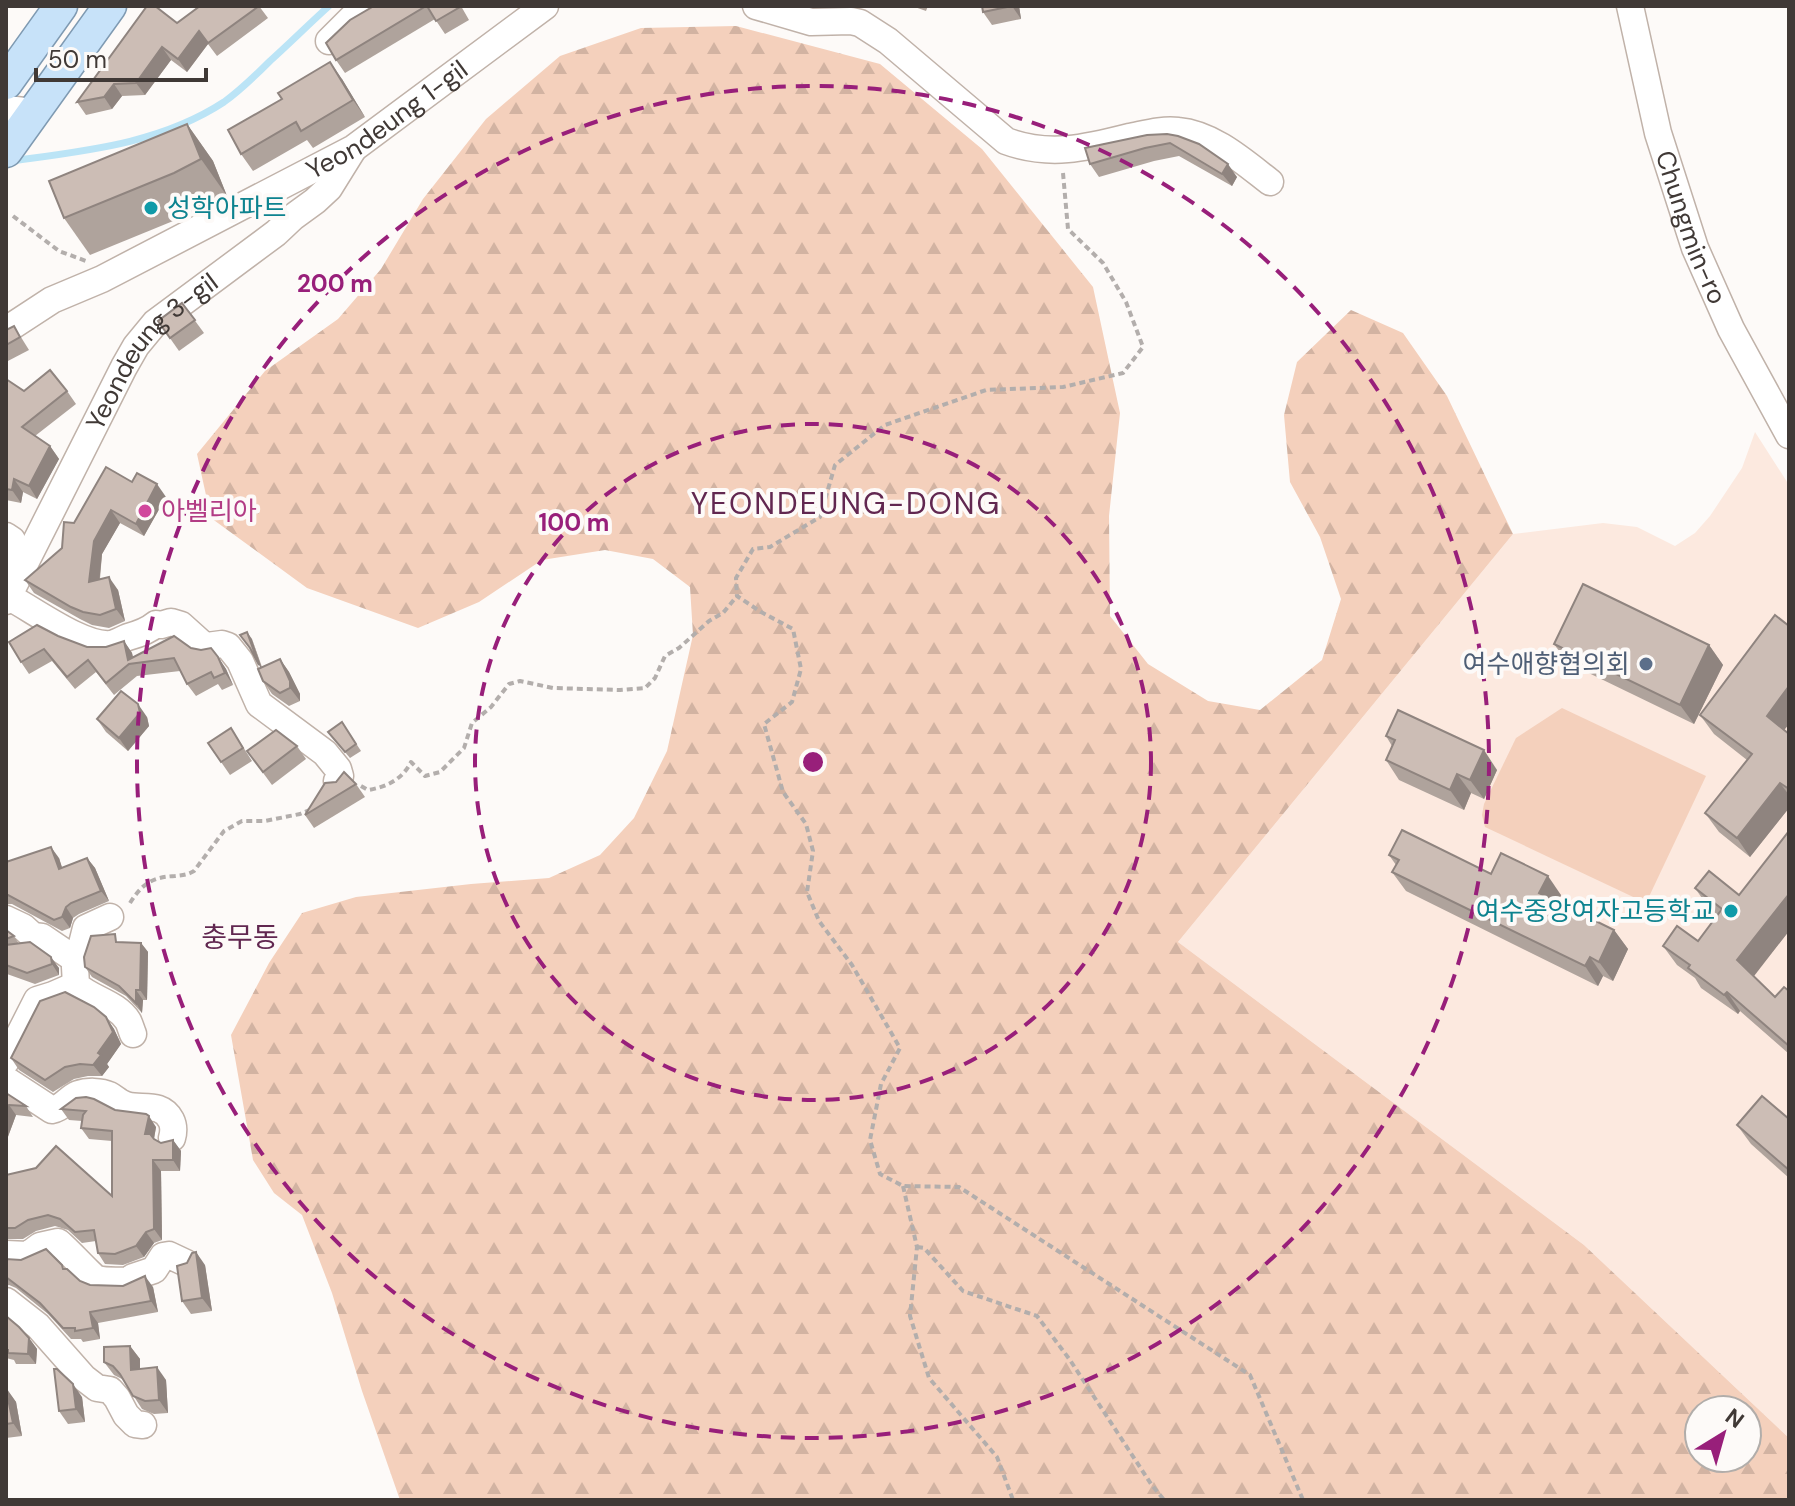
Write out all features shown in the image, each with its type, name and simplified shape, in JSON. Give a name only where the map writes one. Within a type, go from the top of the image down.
[{"type":"main road","points":[[6,83],[61,6]]},
{"type":"main road","points":[[6,151],[20,110],[110,6]]},
{"type":"street","points":[[329,41],[364,6]]},
{"type":"street","name":"Yeondeung 1-gil","points":[[6,330],[52,300],[102,279],[354,148],[545,6]]},
{"type":"street","points":[[756,6],[811,22],[860,23],[888,41],[1006,141],[1017,145],[1049,151],[1082,149],[1151,132],[1178,130],[1213,143],[1270,182]]},
{"type":"street","name":"Chungmin-ro","points":[[1630,6],[1658,133],[1695,248],[1731,329],[1789,435]]},
{"type":"street","name":"Yeondeung 3-gil","points":[[8,586],[124,367],[145,335],[167,313],[315,201],[329,188],[354,148]]},
{"type":"street","points":[[6,536],[12,540],[14,549],[8,586],[34,610],[71,634],[101,643],[111,644],[150,630],[156,624],[171,622],[181,625],[207,646],[228,646],[240,661],[259,704],[325,753],[338,775]]},
{"type":"street","points":[[6,1061],[37,1000],[61,992],[76,972],[86,928],[110,917]]},
{"type":"street","points":[[6,919],[33,936],[42,937],[76,972],[82,991],[116,1009],[127,1019],[133,1034]]},
{"type":"street","points":[[6,1080],[52,1110],[58,1109],[76,1094],[95,1092],[109,1095],[130,1106],[156,1107],[170,1117],[174,1127],[172,1138]]},
{"type":"street","points":[[6,1254],[28,1255],[40,1246],[58,1242],[94,1278],[131,1281],[133,1277],[154,1270],[163,1256],[169,1255],[186,1263]]},
{"type":"street","points":[[6,1301],[38,1326],[84,1378],[97,1388],[110,1390],[126,1415],[135,1424],[143,1425]]},
{"type":"path","points":[[110,917],[125,912],[139,889],[149,882],[194,871],[224,831],[242,821],[265,821],[300,814],[326,802],[338,775],[368,790],[385,787],[405,772],[411,762],[425,776],[440,772],[464,748],[472,723],[491,707],[509,684],[520,681],[553,688],[645,688],[655,678],[665,656],[723,613],[737,596],[736,578],[753,549],[770,547],[820,517],[835,465],[885,425],[986,390],[1063,387],[1123,373],[1143,347],[1126,302],[1103,263],[1068,229],[1064,175],[1049,151]]},
{"type":"path","points":[[13,216],[59,251],[91,265]]},
{"type":"path","points":[[737,596],[793,629],[801,669],[792,702],[764,724],[783,792],[806,824],[813,851],[807,892],[819,921],[852,965],[900,1048],[881,1084],[870,1140],[880,1174],[903,1186],[959,1187],[1250,1375],[1303,1500]]},
{"type":"path","points":[[903,1186],[917,1247],[910,1316],[929,1378],[997,1457],[1013,1500]]},
{"type":"path","points":[[917,1247],[924,1248],[963,1291],[1037,1316],[1164,1500]]},
{"type":"shaded area","points":[[1755,432],[1789,485],[1789,1438],[1763,1414],[1763,1394],[1742,1394],[1584,1245],[1178,942],[1513,534],[1603,523],[1637,527],[1675,546],[1695,533],[1710,516],[1742,468]]},
{"type":"green space","points":[[736,26],[880,64],[982,149],[1093,287],[1120,413],[1109,516],[1110,616],[1148,664],[1208,701],[1260,710],[1322,660],[1341,599],[1320,537],[1290,482],[1284,415],[1297,362],[1351,310],[1403,333],[1447,396],[1513,534],[1178,942],[1584,1245],[1742,1394],[1683,1394],[1683,1474],[1763,1474],[1763,1414],[1789,1438],[1789,1500],[400,1500],[332,1293],[302,1215],[274,1193],[253,1160],[231,1035],[269,963],[302,913],[356,897],[549,878],[600,855],[634,818],[667,751],[693,635],[690,587],[653,559],[605,550],[542,560],[479,602],[418,628],[307,588],[211,518],[197,454],[265,371],[338,319],[381,269],[423,199],[486,119],[560,56],[641,28]]},
{"type":"green space","points":[[1562,708],[1706,776],[1646,903],[1485,827],[1482,815],[1484,804],[1516,738]]},
{"type":"building","points":[[147,6],[155,6],[177,23],[200,6],[259,6],[208,43],[199,31],[178,59],[162,47],[136,83],[114,84],[104,97],[77,102]]},
{"type":"building","points":[[374,6],[426,6],[336,60],[326,43],[350,20]]},
{"type":"building","points":[[427,6],[459,6],[460,7],[436,21]]},
{"type":"building","points":[[982,6],[1012,6],[983,12]]},
{"type":"building","points":[[330,62],[353,100],[301,131],[296,122],[241,154],[228,130],[282,99],[278,93]]},
{"type":"building","points":[[187,124],[201,159],[64,218],[49,181]]},
{"type":"building","points":[[1167,134],[1199,144],[1228,164],[1222,174],[1170,143],[1090,164],[1085,148],[1147,135]]},
{"type":"building","points":[[182,303],[195,320],[170,338],[158,321]]},
{"type":"building","points":[[14,326],[20,337],[6,345],[6,330]]},
{"type":"building","points":[[50,370],[67,391],[22,427],[50,446],[29,486],[14,479],[12,490],[6,489],[6,379],[24,391]]},
{"type":"building","points":[[106,467],[132,482],[137,473],[157,484],[136,524],[111,510],[94,541],[89,582],[109,577],[116,609],[100,615],[71,607],[25,580],[62,548],[64,522],[74,523]]},
{"type":"building","points":[[1583,584],[1709,645],[1680,705],[1554,644]]},
{"type":"building","points":[[1775,615],[1789,626],[1789,686],[1767,716],[1789,734],[1789,789],[1780,783],[1737,838],[1705,813],[1752,754],[1700,715]]},
{"type":"building","points":[[37,625],[87,647],[106,647],[124,641],[128,660],[174,636],[191,648],[211,648],[225,673],[214,678],[211,672],[187,684],[174,658],[129,664],[106,683],[88,660],[67,677],[44,649],[21,662],[9,642]]},
{"type":"building","points":[[247,632],[259,665],[240,635]]},
{"type":"building","points":[[280,659],[290,688],[280,693],[263,681],[258,669]]},
{"type":"building","points":[[121,691],[138,704],[140,713],[119,738],[97,719]]},
{"type":"building","points":[[1398,710],[1484,750],[1470,780],[1457,774],[1450,790],[1386,760],[1395,740],[1386,736]]},
{"type":"building","points":[[342,722],[356,744],[345,752],[328,732]]},
{"type":"building","points":[[231,728],[243,748],[221,762],[208,743]]},
{"type":"building","points":[[276,730],[297,746],[263,772],[247,751]]},
{"type":"building","points":[[344,772],[356,784],[305,815],[325,783],[336,782]]},
{"type":"building","points":[[1402,830],[1491,874],[1501,853],[1548,876],[1539,893],[1614,930],[1599,962],[1590,957],[1585,966],[1392,872],[1399,860],[1389,855]]},
{"type":"building","points":[[1789,831],[1789,894],[1737,960],[1775,997],[1784,987],[1789,991],[1789,1046],[1727,992],[1724,995],[1663,946],[1677,926],[1698,941],[1722,909],[1695,888],[1709,871],[1739,895]]},
{"type":"building","points":[[51,847],[59,869],[87,858],[101,891],[71,903],[62,917],[54,920],[6,894],[6,862]]},
{"type":"building","points":[[115,934],[116,942],[141,943],[140,990],[136,990],[136,1003],[119,986],[85,967],[84,957],[91,936]]},
{"type":"building","points":[[30,942],[51,957],[52,964],[27,973],[6,965],[6,945]]},
{"type":"building","points":[[65,992],[106,1017],[113,1032],[93,1065],[65,1067],[45,1080],[11,1058],[40,1001]]},
{"type":"building","points":[[6,1093],[26,1106],[9,1105],[6,1111]]},
{"type":"building","points":[[1762,1096],[1789,1119],[1789,1170],[1737,1125]]},
{"type":"building","points":[[86,1097],[115,1110],[146,1114],[149,1116],[145,1134],[150,1134],[161,1143],[173,1140],[173,1160],[153,1160],[154,1229],[146,1232],[136,1246],[115,1254],[98,1253],[94,1230],[75,1232],[60,1219],[48,1215],[28,1220],[15,1228],[6,1228],[6,1175],[36,1168],[56,1146],[112,1196],[112,1131],[81,1128],[86,1111],[61,1109],[76,1098]]},
{"type":"building","points":[[46,1249],[63,1269],[90,1285],[123,1286],[145,1276],[151,1301],[90,1312],[93,1328],[75,1331],[75,1328],[63,1328],[40,1303],[6,1277],[6,1259],[21,1260]]},
{"type":"building","points":[[196,1252],[202,1298],[182,1301],[177,1266],[187,1263],[192,1253]]},
{"type":"building","points":[[6,1316],[29,1338],[28,1354],[8,1353],[6,1350]]},
{"type":"building","points":[[130,1346],[131,1370],[157,1367],[159,1400],[145,1401],[133,1396],[120,1374],[104,1362],[104,1347]]},
{"type":"building","points":[[54,1369],[73,1384],[76,1409],[59,1411]]},
{"type":"building","points":[[6,1389],[13,1423],[6,1424]]},
{"type":"waterway","points":[[11,161],[121,144],[174,128],[199,116],[242,88],[329,6]]},
{"type":"place","name":"성학아파트","points":[[151,208]]},
{"type":"place","name":"아벨리아","points":[[145,511]]},
{"type":"place","name":"여수애향협의회","points":[[1646,664]]},
{"type":"place","name":"여수중앙여자고등학교","points":[[1731,911]]},
{"type":"district","name":"YEONDEUNG-DONG","points":[[846,504]]},
{"type":"district","name":"충무동","points":[[240,937]]}]
